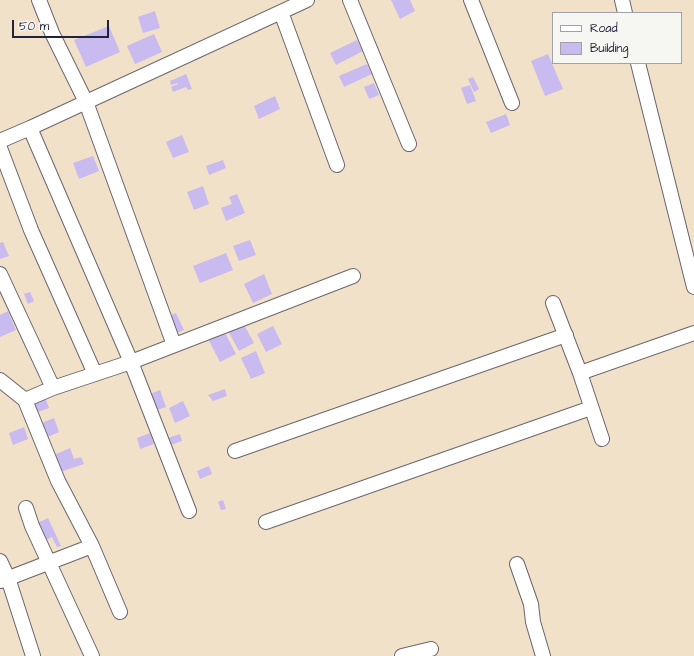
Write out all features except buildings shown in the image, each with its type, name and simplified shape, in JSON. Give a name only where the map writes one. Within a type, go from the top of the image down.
[{"type":"street","points":[[39,0],[52,33],[86,102],[174,345]]},
{"type":"street","points":[[0,141],[307,0]]},
{"type":"street","points":[[350,0],[410,144]]},
{"type":"street","points":[[472,0],[512,103]]},
{"type":"street","points":[[622,0],[625,12]]},
{"type":"street","points":[[281,12],[337,164]]},
{"type":"street","points":[[638,64],[694,288]]},
{"type":"street","points":[[30,128],[131,362],[189,512]]},
{"type":"street","points":[[0,148],[31,230],[95,374]]},
{"type":"street","points":[[0,274],[53,388]]},
{"type":"street","points":[[25,400],[53,388],[131,362],[353,276]]},
{"type":"street","points":[[553,303],[580,373],[602,439]]},
{"type":"street","points":[[580,373],[694,333]]},
{"type":"street","points":[[235,451],[566,335]]},
{"type":"street","points":[[0,380],[25,400],[58,481],[92,546],[120,612]]},
{"type":"street","points":[[266,522],[591,408]]},
{"type":"street","points":[[26,508],[32,526],[92,656]]},
{"type":"street","points":[[4,580],[49,564],[92,546]]},
{"type":"street","points":[[0,561],[4,580],[33,656]]},
{"type":"street","points":[[517,564],[531,604],[543,656]]},
{"type":"street","points":[[402,656],[431,649]]}]
